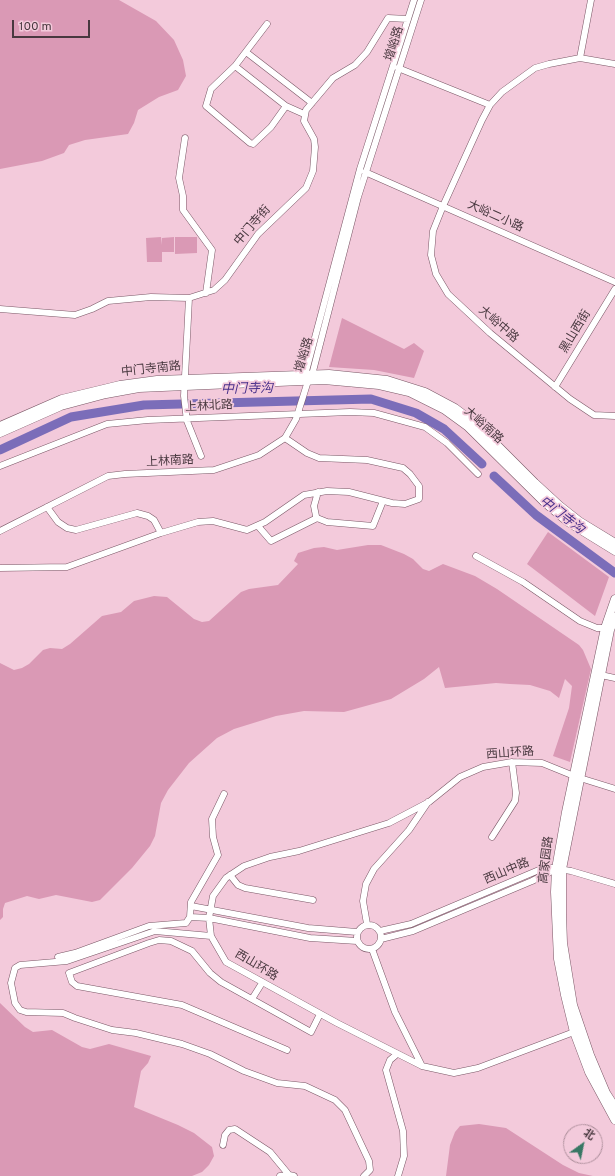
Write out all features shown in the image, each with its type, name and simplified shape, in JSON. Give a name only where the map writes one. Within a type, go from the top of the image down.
[{"type":"main road","name":"大峪南路","points":[[308,377],[355,376],[387,380],[425,392],[455,408],[475,424],[560,506],[579,521],[615,543]]},
{"type":"main road","name":"中门寺南路","points":[[0,432],[60,406],[106,394],[139,388],[184,382],[308,377]]},
{"type":"main road","name":"大峪南路","points":[[308,377],[331,381],[379,385],[409,392],[445,410],[467,426],[544,502],[568,522],[615,551]]},
{"type":"main road","name":"中门寺南路","points":[[0,426],[62,399],[92,391],[156,380],[184,382]]},
{"type":"main road","name":"高家园路","points":[[615,599],[605,628],[559,869],[556,928],[558,959],[574,1032],[590,1072],[615,1120]]},
{"type":"main road","name":"高家园路","points":[[577,777],[610,630],[615,617]]},
{"type":"main road","name":"高家园路","points":[[559,869],[563,943],[573,1005],[590,1055],[606,1093],[615,1107]]},
{"type":"street","name":"增峪路","points":[[308,377],[360,169],[414,0]]},
{"type":"street","name":"增峪路","points":[[308,377],[365,172],[421,0]]},
{"type":"street","points":[[580,58],[590,0]]},
{"type":"street","points":[[235,66],[286,106],[304,114],[334,78],[355,65],[367,52],[388,18],[408,19]]},
{"type":"street","points":[[267,24],[235,66],[211,89],[206,106],[253,144],[271,127],[286,106]]},
{"type":"street","points":[[246,52],[312,103]]},
{"type":"street","points":[[398,68],[490,105],[512,84],[535,68],[580,58],[615,64]]},
{"type":"street","name":"大峪中路","points":[[490,105],[433,231],[430,255],[436,274],[448,294],[490,333],[570,399],[594,415],[615,416]]},
{"type":"street","name":"中门寺街","points":[[0,309],[75,315],[92,310],[108,301],[128,298],[189,298],[214,290],[224,280],[258,234],[306,188],[313,171],[315,147],[314,139],[304,121],[304,114]]},
{"type":"street","points":[[185,138],[179,178],[183,196],[183,210],[212,250],[206,293]]},
{"type":"street","name":"大峪二小路","points":[[365,172],[615,282]]},
{"type":"street","name":"黑山西街","points":[[555,387],[615,289]]},
{"type":"street","points":[[189,298],[184,396],[186,419],[201,456]]},
{"type":"street","name":"上林南路","points":[[0,531],[108,476],[214,470],[259,455],[285,438],[298,413],[308,377]]},
{"type":"street","name":"上林北路","points":[[0,466],[107,424],[148,420],[298,413],[374,413],[425,427],[447,443],[478,474]]},
{"type":"street","points":[[0,568],[67,567],[161,533],[205,521],[213,520],[247,530],[258,526],[304,495],[318,492],[349,492],[383,501],[405,504],[412,503],[419,499],[419,486],[410,474],[403,468],[367,460],[319,458],[307,453],[285,438]]},
{"type":"street","points":[[317,518],[314,506],[318,492]]},
{"type":"street","points":[[258,526],[271,541],[317,518],[327,522],[373,526],[383,501]]},
{"type":"street","points":[[47,507],[58,522],[67,528],[76,530],[137,513],[148,516],[154,520],[161,533]]},
{"type":"street","points":[[476,556],[523,582],[580,621],[597,628],[605,628]]},
{"type":"street","points":[[601,675],[615,678]]},
{"type":"street","points":[[492,837],[515,801],[516,793],[512,762]]},
{"type":"street","name":"西山环路","points":[[574,1032],[478,1068],[454,1073],[422,1066],[320,1014],[226,962],[211,936],[209,918],[213,896],[230,875],[244,866],[270,857],[299,851],[389,823],[429,802],[460,777],[483,767],[512,762],[542,763],[577,777],[615,789]]},
{"type":"street","points":[[58,957],[75,953],[149,926],[182,925],[186,923],[190,917],[191,902],[218,854],[213,837],[212,819],[224,794]]},
{"type":"street","points":[[367,924],[363,902],[366,884],[374,869],[409,830],[429,802]]},
{"type":"street","name":"西山中路","points":[[380,931],[411,924],[546,867],[559,869]]},
{"type":"street","points":[[559,869],[615,884]]},
{"type":"street","name":"西山中路","points":[[381,939],[414,931],[559,869]]},
{"type":"street","points":[[230,875],[238,885],[245,888],[313,900]]},
{"type":"street","points":[[191,906],[308,928],[357,932]]},
{"type":"street","points":[[190,917],[209,918],[310,938],[357,941],[365,948],[372,949],[379,944],[381,939],[380,931],[374,925],[367,924],[360,928],[357,932],[357,941]]},
{"type":"street","points":[[211,936],[155,931],[67,961],[20,965],[15,968],[11,983],[15,1003],[20,1010],[26,1012],[63,1012],[75,1018],[112,1030],[136,1033],[182,1044],[210,1054],[277,1083],[305,1086],[335,1100],[345,1110],[369,1161],[370,1170],[364,1176]]},
{"type":"street","points":[[287,1050],[182,1005],[77,986],[72,982],[69,974],[149,943],[165,940],[184,945],[192,951],[210,973],[221,982],[310,1032],[320,1014]]},
{"type":"street","points":[[372,949],[396,1012],[422,1066]]},
{"type":"street","points":[[252,999],[262,983]]},
{"type":"street","points":[[397,1054],[390,1060],[386,1070],[403,1131],[404,1156],[398,1176]]},
{"type":"street","points":[[223,1145],[225,1135],[229,1130],[235,1129],[270,1152],[292,1176]]},
{"type":"street","points":[[280,1176],[292,1176]]},
{"type":"shaded area","points":[[0,0],[119,0],[156,21],[174,40],[183,60],[186,76],[178,90],[159,97],[138,110],[134,123],[128,134],[85,140],[69,145],[64,153],[42,161],[0,169]]},
{"type":"shaded area","points":[[161,237],[162,245],[162,238],[174,237],[174,252],[162,252],[162,262],[147,262],[146,238]]},
{"type":"shaded area","points":[[175,237],[197,237],[197,253],[175,254]]},
{"type":"shaded area","points":[[342,318],[404,349],[414,343],[424,351],[414,378],[374,370],[329,367]]},
{"type":"shaded area","points":[[548,532],[609,577],[595,616],[527,564]]},
{"type":"shaded area","points":[[368,545],[381,545],[404,554],[413,559],[423,569],[429,571],[443,564],[475,576],[497,589],[579,645],[583,650],[591,669],[570,762],[553,756],[569,708],[572,686],[565,679],[559,698],[550,691],[530,685],[496,683],[445,688],[439,667],[424,679],[391,699],[344,712],[304,711],[276,716],[234,729],[217,738],[189,763],[168,790],[161,803],[155,836],[150,846],[132,868],[100,900],[92,902],[56,895],[39,899],[27,896],[5,903],[3,917],[0,920],[0,663],[14,670],[22,668],[29,664],[43,650],[50,648],[62,649],[70,644],[102,616],[121,612],[134,601],[154,596],[167,597],[194,619],[202,622],[209,621],[241,592],[249,589],[278,585],[298,564],[294,561],[298,553],[314,548],[324,547],[337,550]]},
{"type":"shaded area","points":[[0,1003],[25,1027],[33,1032],[52,1030],[82,1047],[90,1049],[109,1044],[151,1056],[148,1063],[141,1071],[134,1107],[194,1133],[212,1147],[214,1156],[209,1165],[202,1172],[192,1176],[0,1176]]},
{"type":"shaded area","points":[[479,1124],[506,1128],[563,1165],[579,1173],[593,1176],[446,1176],[450,1145],[455,1132],[460,1126]]},
{"type":"waterway","name":"中门寺沟","points":[[0,450],[71,417],[144,405],[371,399],[416,413],[444,429],[482,464]]},
{"type":"waterway","name":"中门寺沟","points":[[494,476],[536,515],[615,573]]}]
